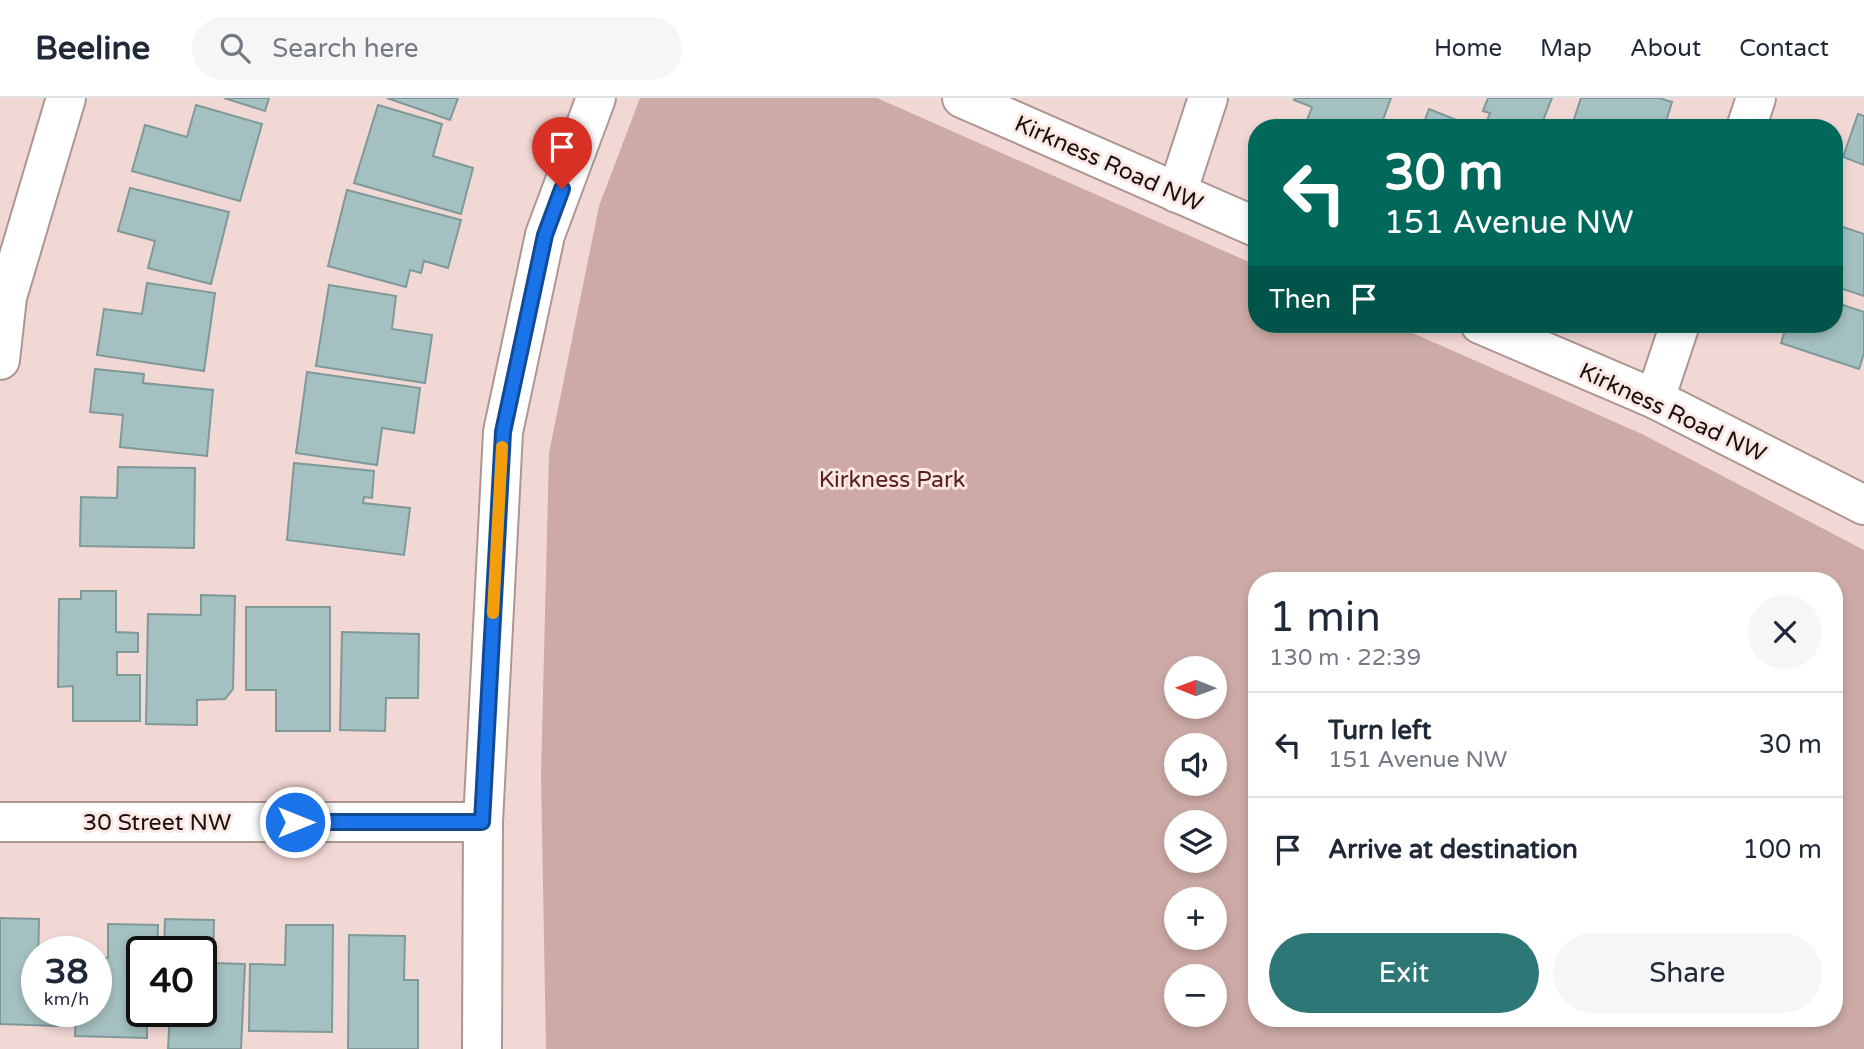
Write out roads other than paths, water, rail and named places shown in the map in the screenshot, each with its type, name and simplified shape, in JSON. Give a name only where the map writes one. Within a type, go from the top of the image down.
[{"type":"street","points":[[0,360],[7,297],[66,98]]},
{"type":"street","points":[[482,1049],[482,822],[503,432],[545,235],[596,98]]},
{"type":"street","name":"Kirkness Road NW","points":[[962,98],[1248,224]]},
{"type":"street","points":[[1177,193],[1208,98]]},
{"type":"street","points":[[1749,119],[1756,98]]},
{"type":"street","name":"Kirkness Road NW","points":[[1501,333],[1655,400],[1864,505]]},
{"type":"street","points":[[1655,400],[1677,333]]},
{"type":"street","name":"30 Street NW","points":[[0,822],[482,822]]},
{"type":"park label","name":"Kirkness Park","points":[[892,479]]}]
